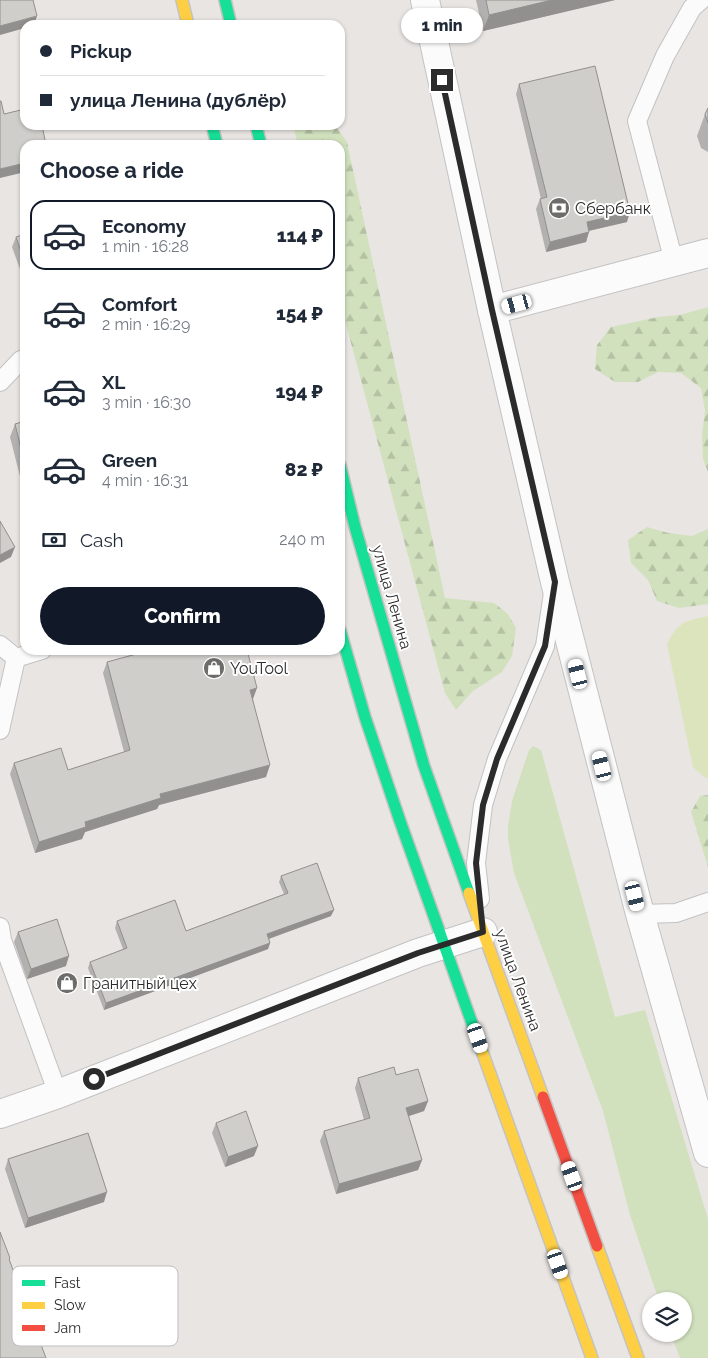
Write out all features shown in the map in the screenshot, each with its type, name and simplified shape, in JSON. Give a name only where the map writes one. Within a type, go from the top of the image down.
[{"type":"main road","points":[[182,0],[187,20]]},
{"type":"main road","points":[[225,0],[230,20]]},
{"type":"main road","name":"улица Ленина","points":[[345,485],[358,537],[424,766],[638,1358]]},
{"type":"main road","points":[[345,648],[364,717],[400,821],[592,1358]]},
{"type":"street","points":[[425,0],[492,310],[555,582],[640,914],[708,1153]]},
{"type":"street","points":[[492,310],[708,253]]},
{"type":"street","points":[[0,1114],[58,1094],[418,953],[483,932]]},
{"type":"lane","points":[[674,262],[637,121],[665,56],[692,8],[701,0]]},
{"type":"lane","points":[[0,382],[20,361]]},
{"type":"lane","points":[[483,932],[476,863],[483,805],[497,759],[545,646],[555,582]]},
{"type":"lane","points":[[0,645],[16,658]]},
{"type":"lane","points":[[16,658],[26,655]]},
{"type":"lane","points":[[0,730],[16,658]]},
{"type":"lane","points":[[640,914],[676,913],[708,902]]},
{"type":"lane","points":[[0,927],[2,940],[58,1094]]},
{"type":"green space","points":[[294,130],[338,130],[347,142],[445,598],[494,603],[508,614],[516,628],[512,656],[502,672],[473,691],[456,710],[445,693],[345,321],[345,140],[297,140]]},
{"type":"green space","points":[[708,307],[708,472],[703,459],[702,435],[705,411],[701,388],[681,373],[658,372],[638,382],[615,382],[595,369],[597,345],[611,327],[658,317],[680,315]]},
{"type":"green space","points":[[647,527],[668,533],[692,536],[708,529],[708,604],[679,608],[657,601],[648,580],[631,563],[628,540]]},
{"type":"green space","points":[[708,616],[708,778],[704,777],[693,767],[667,644],[675,631],[683,624],[693,619]]},
{"type":"green space","points":[[533,746],[541,750],[615,1017],[645,1010],[708,1219],[708,1358],[680,1358],[674,1342],[692,1342],[692,1292],[656,1292],[630,1215],[603,1111],[514,873],[508,839],[508,827],[512,801],[529,750]]},
{"type":"green space","points":[[708,795],[708,867],[691,812],[700,796]]},
{"type":"building","points":[[0,0],[33,0],[37,16],[0,26]]},
{"type":"building","points":[[486,0],[552,0],[489,15]]},
{"type":"building","points":[[595,66],[630,212],[587,222],[589,232],[550,242],[540,199],[547,197],[519,84]]},
{"type":"building","points":[[1,101],[4,114],[20,110],[20,130],[43,130],[45,140],[20,140],[20,164],[0,169]]},
{"type":"building","points":[[708,108],[708,123],[705,114]]},
{"type":"building","points":[[20,236],[20,249],[16,237]]},
{"type":"building","points":[[20,422],[20,444],[15,424]]},
{"type":"building","points":[[0,521],[15,547],[0,555]]},
{"type":"building","points":[[133,655],[248,655],[257,688],[250,690],[270,765],[160,794],[161,798],[85,822],[86,827],[39,842],[14,763],[61,748],[68,770],[130,750],[107,662]]},
{"type":"building","points":[[317,863],[334,910],[267,934],[270,943],[106,1003],[90,962],[127,948],[117,921],[175,900],[186,931],[288,893],[281,876]]},
{"type":"building","points":[[57,919],[69,956],[31,969],[18,932]]},
{"type":"building","points":[[394,1067],[396,1075],[418,1069],[428,1101],[406,1108],[422,1160],[339,1184],[324,1131],[370,1118],[358,1078]]},
{"type":"building","points":[[246,1111],[258,1146],[228,1157],[216,1123]]},
{"type":"building","points":[[88,1133],[107,1192],[28,1218],[8,1159]]},
{"type":"building","points":[[0,1232],[12,1267],[12,1346],[42,1346],[46,1358],[0,1358]]},
{"type":"traffic: fast","points":[[225,0],[230,20]]},
{"type":"traffic: fast","points":[[213,130],[216,140]]},
{"type":"traffic: fast","points":[[257,130],[260,140]]},
{"type":"traffic: fast","points":[[345,486],[355,527],[424,766],[469,893]]},
{"type":"traffic: fast","points":[[345,647],[365,717],[400,821],[483,1054]]},
{"type":"traffic: slow","points":[[182,0],[187,20]]},
{"type":"traffic: slow","points":[[469,893],[543,1097]]},
{"type":"traffic: slow","points":[[483,1054],[592,1358]]},
{"type":"traffic: slow","points":[[597,1246],[638,1358]]},
{"type":"traffic: jam","points":[[543,1097],[597,1246]]},
{"type":"place","name":"Сбербанк","points":[[559,208]]},
{"type":"place","name":"YouTool","points":[[214,668]]},
{"type":"place","name":"Гранитный цех","points":[[67,983]]},
{"type":"route","points":[[94,1079],[418,953],[483,932],[476,863],[483,805],[497,759],[545,646],[555,582],[492,310],[442,80]]}]
